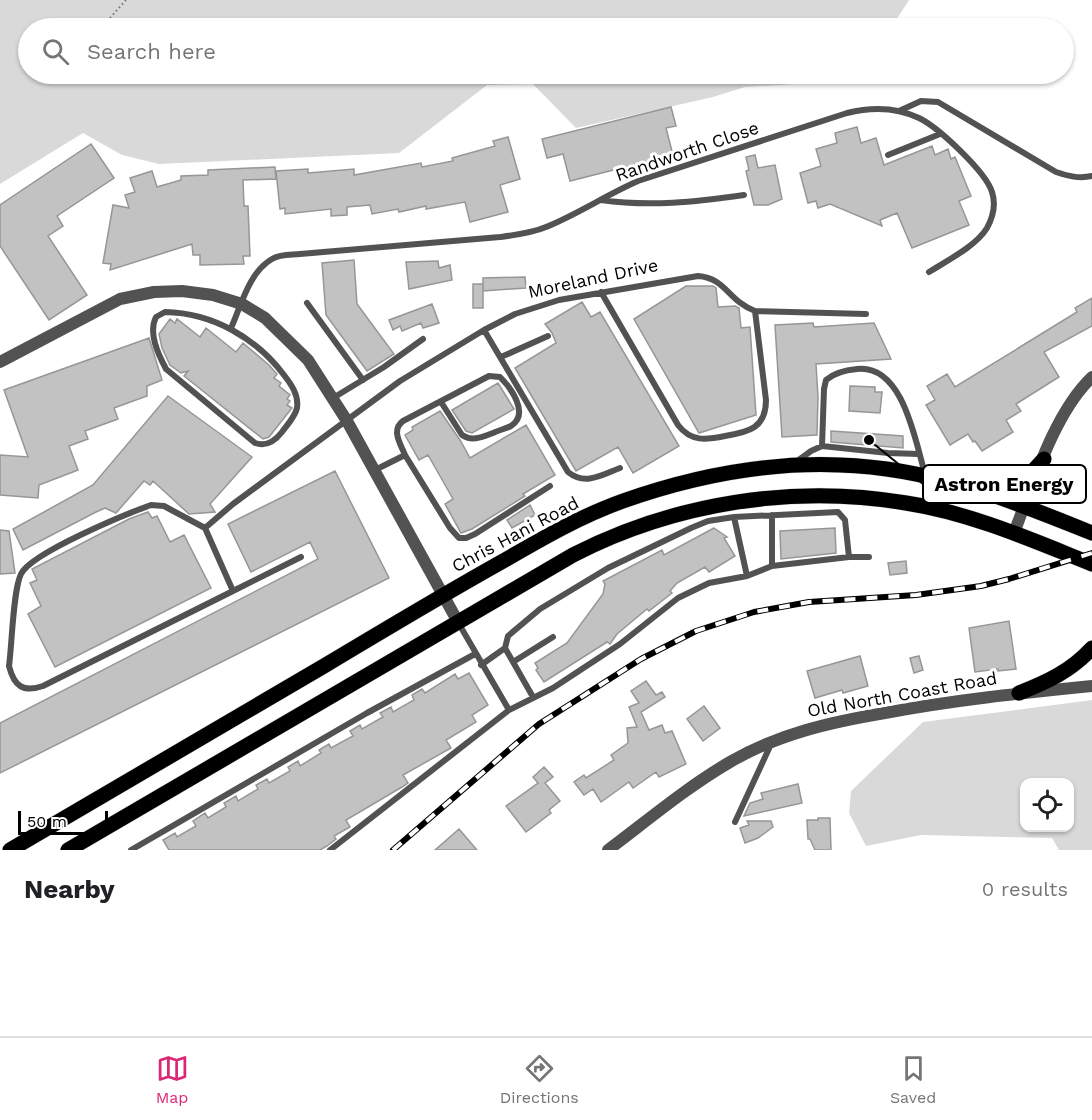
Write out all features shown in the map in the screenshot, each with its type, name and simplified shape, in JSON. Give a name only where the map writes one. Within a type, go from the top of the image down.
[{"type":"main road","points":[[970,486],[1022,478],[1031,473],[1044,459]]},
{"type":"main road","name":"Chris Hani Road","points":[[10,850],[552,534],[622,502],[675,485],[726,473],[791,466],[839,465],[906,471],[970,486],[1092,533]]},
{"type":"main road","points":[[68,850],[573,555],[607,537],[704,507],[787,497],[863,497],[908,503],[1014,533],[1092,564]]},
{"type":"main road","points":[[1019,693],[1066,672],[1092,648]]},
{"type":"street","points":[[0,362],[120,299],[154,292],[182,291],[213,295],[242,304],[265,318],[308,360],[347,421],[458,622]]},
{"type":"street","points":[[1014,533],[1067,410],[1092,377]]},
{"type":"street","name":"Old North Coast Road","points":[[608,850],[697,783],[731,761],[802,730],[837,721],[941,702],[1092,686]]},
{"type":"lane","points":[[898,111],[921,100],[938,102],[1056,172],[1083,178],[1092,176]]},
{"type":"lane","name":"Randworth Close","points":[[231,328],[255,276],[273,258],[516,235],[545,228],[638,181],[848,113],[881,108],[898,111],[920,118],[940,134]]},
{"type":"lane","points":[[888,156],[940,134],[963,154],[992,191],[994,209],[987,228],[967,248],[929,272]]},
{"type":"lane","points":[[600,200],[659,204],[744,195]]},
{"type":"lane","name":"Moreland Drive","points":[[205,528],[233,504],[400,381],[514,314],[535,306],[686,277],[710,277],[717,280],[735,300],[756,311]]},
{"type":"lane","points":[[601,292],[678,425],[689,436],[696,439],[748,432],[762,419],[766,410],[766,400],[756,311],[866,314]]},
{"type":"lane","points":[[307,303],[363,380]]},
{"type":"lane","points":[[165,312],[191,315],[231,328],[275,362],[292,386],[296,397],[297,408],[293,417],[272,442],[255,443],[166,369],[158,353],[152,327],[156,317],[165,312]]},
{"type":"lane","points":[[484,330],[568,472],[574,477],[585,480],[620,468]]},
{"type":"lane","points":[[501,357],[548,336]]},
{"type":"lane","points":[[332,399],[423,339]]},
{"type":"lane","points":[[822,446],[826,380],[855,369],[867,368],[878,371],[896,390],[906,413],[925,475]]},
{"type":"lane","points":[[441,402],[467,439],[481,437],[511,425],[517,420],[519,406],[506,383],[500,377],[489,376],[398,424],[396,433],[405,454],[454,534],[459,538],[475,534],[550,486]]},
{"type":"lane","points":[[791,466],[822,446],[919,454]]},
{"type":"lane","points":[[375,470],[405,454]]},
{"type":"lane","points":[[233,591],[205,528],[164,506],[151,505],[58,546],[28,564],[21,574],[17,588],[9,666],[12,675],[22,687],[31,690],[43,686],[233,591],[301,557]]},
{"type":"lane","points":[[482,665],[505,648],[508,636],[527,619],[585,581],[708,521],[734,517],[838,512],[845,520],[849,557]]},
{"type":"lane","points":[[772,515],[772,566]]},
{"type":"lane","points":[[734,517],[747,576]]},
{"type":"lane","points":[[330,850],[509,710],[553,688],[620,644],[678,598],[710,583],[747,576],[772,566],[849,557],[869,557]]},
{"type":"lane","points":[[458,622],[509,710]]},
{"type":"lane","points":[[513,662],[553,637]]},
{"type":"lane","points":[[505,648],[533,698]]},
{"type":"lane","points":[[130,850],[348,724],[475,654]]},
{"type":"lane","points":[[735,822],[772,742]]},
{"type":"path","points":[[110,18],[126,0]]},
{"type":"shaded area","points":[[0,0],[909,0],[897,18],[18,18],[18,84],[533,84],[487,85],[399,153],[159,164],[122,155],[83,133],[0,184]]},
{"type":"shaded area","points":[[533,84],[794,84],[745,87],[713,97],[576,128]]},
{"type":"shaded area","points":[[1092,700],[1092,850],[1059,850],[1052,838],[921,835],[866,846],[849,813],[851,791],[923,722]]},
{"type":"building","points":[[671,107],[676,126],[666,128],[674,159],[646,166],[645,162],[570,181],[563,154],[547,158],[542,139]]},
{"type":"building","points":[[857,127],[861,143],[876,138],[884,165],[932,146],[935,155],[948,149],[951,159],[955,157],[971,196],[959,201],[969,225],[912,248],[897,213],[880,220],[882,226],[830,204],[818,208],[816,201],[808,203],[800,173],[821,166],[816,149],[837,143],[835,133]]},
{"type":"building","points":[[508,137],[520,179],[500,185],[508,212],[470,222],[465,202],[426,209],[426,206],[399,212],[398,209],[372,214],[370,205],[347,207],[347,215],[331,216],[331,209],[285,214],[285,208],[280,209],[276,171],[308,169],[308,173],[354,169],[354,175],[421,163],[422,167],[453,161],[452,158],[495,146],[493,141]]},
{"type":"building","points":[[91,144],[114,178],[57,216],[63,226],[48,236],[87,295],[49,320],[0,246],[0,205]]},
{"type":"building","points":[[755,155],[758,168],[775,165],[782,199],[768,205],[754,205],[746,171],[749,170],[746,157]]},
{"type":"building","points":[[275,167],[276,179],[243,180],[244,206],[248,206],[250,256],[243,256],[244,264],[200,265],[200,255],[193,255],[192,244],[110,270],[111,264],[103,263],[113,205],[129,208],[125,195],[135,192],[130,178],[152,171],[157,187],[181,180],[181,176],[208,175],[208,170]]},
{"type":"building","points":[[354,260],[357,304],[394,354],[367,371],[326,315],[322,263]]},
{"type":"building","points":[[438,261],[439,268],[450,265],[452,280],[409,289],[406,262]]},
{"type":"building","points":[[525,277],[526,288],[483,291],[483,278]]},
{"type":"building","points":[[473,284],[483,284],[483,308],[473,308]]},
{"type":"building","points":[[686,286],[713,286],[716,288],[718,307],[735,306],[739,308],[741,328],[750,327],[756,415],[699,433],[634,319]]},
{"type":"building","points":[[1092,298],[1092,326],[1044,352],[1059,377],[1016,404],[1021,411],[1006,420],[1013,432],[982,451],[968,434],[950,445],[926,405],[935,400],[927,386],[947,374],[955,387],[1077,312],[1075,308]]},
{"type":"building","points":[[582,302],[591,317],[600,312],[679,446],[633,473],[618,447],[576,471],[515,368],[556,343],[545,324]]},
{"type":"building","points":[[432,304],[439,323],[423,328],[421,323],[402,331],[400,326],[393,330],[389,320]]},
{"type":"building","points":[[170,319],[175,323],[177,319],[200,337],[206,328],[236,352],[243,343],[277,374],[274,378],[281,383],[279,386],[290,395],[287,405],[292,408],[269,437],[263,439],[184,376],[188,371],[181,373],[170,365],[162,348],[159,334]]},
{"type":"building","points":[[813,323],[814,327],[874,323],[891,359],[816,364],[817,435],[782,437],[775,325]]},
{"type":"building","points":[[149,338],[162,380],[147,386],[147,396],[114,408],[118,419],[85,431],[88,439],[69,446],[78,470],[39,485],[38,498],[0,495],[0,455],[28,457],[4,390]]},
{"type":"building","points":[[498,383],[514,409],[472,433],[466,431],[452,410]]},
{"type":"building","points":[[850,386],[875,387],[875,392],[882,392],[880,413],[849,411]]},
{"type":"building","points":[[168,396],[252,457],[210,504],[215,512],[189,514],[153,481],[150,485],[144,481],[116,513],[105,508],[23,550],[13,529],[93,485]]},
{"type":"building","points":[[440,411],[470,458],[526,425],[555,475],[472,529],[461,533],[445,504],[453,499],[428,455],[419,460],[405,435],[413,430],[412,427]]},
{"type":"building","points":[[831,431],[903,436],[903,448],[831,442]]},
{"type":"building","points":[[335,471],[389,578],[0,773],[0,723],[318,559],[310,542],[251,572],[228,524]]},
{"type":"building","points":[[530,505],[535,515],[512,528],[507,520]]},
{"type":"building","points":[[148,512],[152,518],[157,516],[170,542],[184,535],[211,588],[55,667],[28,614],[41,606],[30,583],[37,580],[32,569],[129,519]]},
{"type":"building","points":[[714,528],[727,537],[724,538],[735,556],[709,572],[705,567],[677,583],[670,591],[672,593],[649,611],[647,609],[617,634],[610,644],[607,642],[544,682],[536,670],[538,668],[535,663],[567,643],[603,594],[605,584],[603,581],[662,550],[664,555]]},
{"type":"building","points":[[835,528],[836,553],[781,559],[780,531]]},
{"type":"building","points":[[0,530],[9,531],[15,573],[0,574]]},
{"type":"building","points":[[906,561],[907,573],[890,575],[888,563]]},
{"type":"building","points":[[1009,621],[1016,669],[975,672],[969,628]]},
{"type":"building","points":[[860,656],[868,686],[843,693],[842,690],[815,698],[807,671]]},
{"type":"building","points":[[919,656],[923,670],[914,673],[910,658]]},
{"type":"building","points":[[469,673],[488,705],[472,715],[476,722],[446,740],[451,748],[403,775],[408,783],[346,820],[350,827],[334,836],[336,839],[320,850],[169,850],[163,840],[175,833],[177,837],[196,826],[193,821],[205,813],[208,818],[226,807],[224,803],[236,796],[238,801],[258,789],[256,785],[267,779],[269,783],[290,771],[288,767],[298,761],[300,766],[321,753],[319,750],[329,744],[331,748],[353,736],[350,731],[360,725],[362,729],[383,717],[380,713],[391,707],[393,712],[414,700],[412,695],[422,689],[425,693],[455,674],[458,679]]},
{"type":"building","points":[[646,681],[656,695],[662,692],[665,697],[641,712],[649,730],[662,725],[665,733],[672,731],[686,764],[659,777],[656,772],[633,788],[629,782],[601,802],[593,789],[584,795],[574,782],[584,775],[586,778],[614,760],[611,755],[628,743],[627,728],[637,727],[629,707],[639,703],[631,691]]},
{"type":"building","points":[[704,706],[720,728],[703,741],[687,719]]},
{"type":"building","points":[[544,767],[553,777],[545,783],[560,801],[549,810],[551,813],[526,832],[506,806],[538,783],[533,777]]},
{"type":"building","points":[[798,784],[802,803],[744,816],[750,803],[763,799],[761,793]]},
{"type":"building","points":[[818,818],[830,818],[831,850],[815,850],[808,839],[807,820],[818,820]]},
{"type":"building","points":[[747,821],[771,821],[773,827],[758,838],[745,843],[740,828],[749,825]]},
{"type":"building","points":[[459,829],[477,850],[435,850]]},
{"type":"railway","points":[[393,850],[539,724],[641,659],[696,631],[754,612],[809,602],[916,595],[981,586],[1092,553]]},
{"type":"place","name":"Astron Energy","points":[[869,440]]}]
